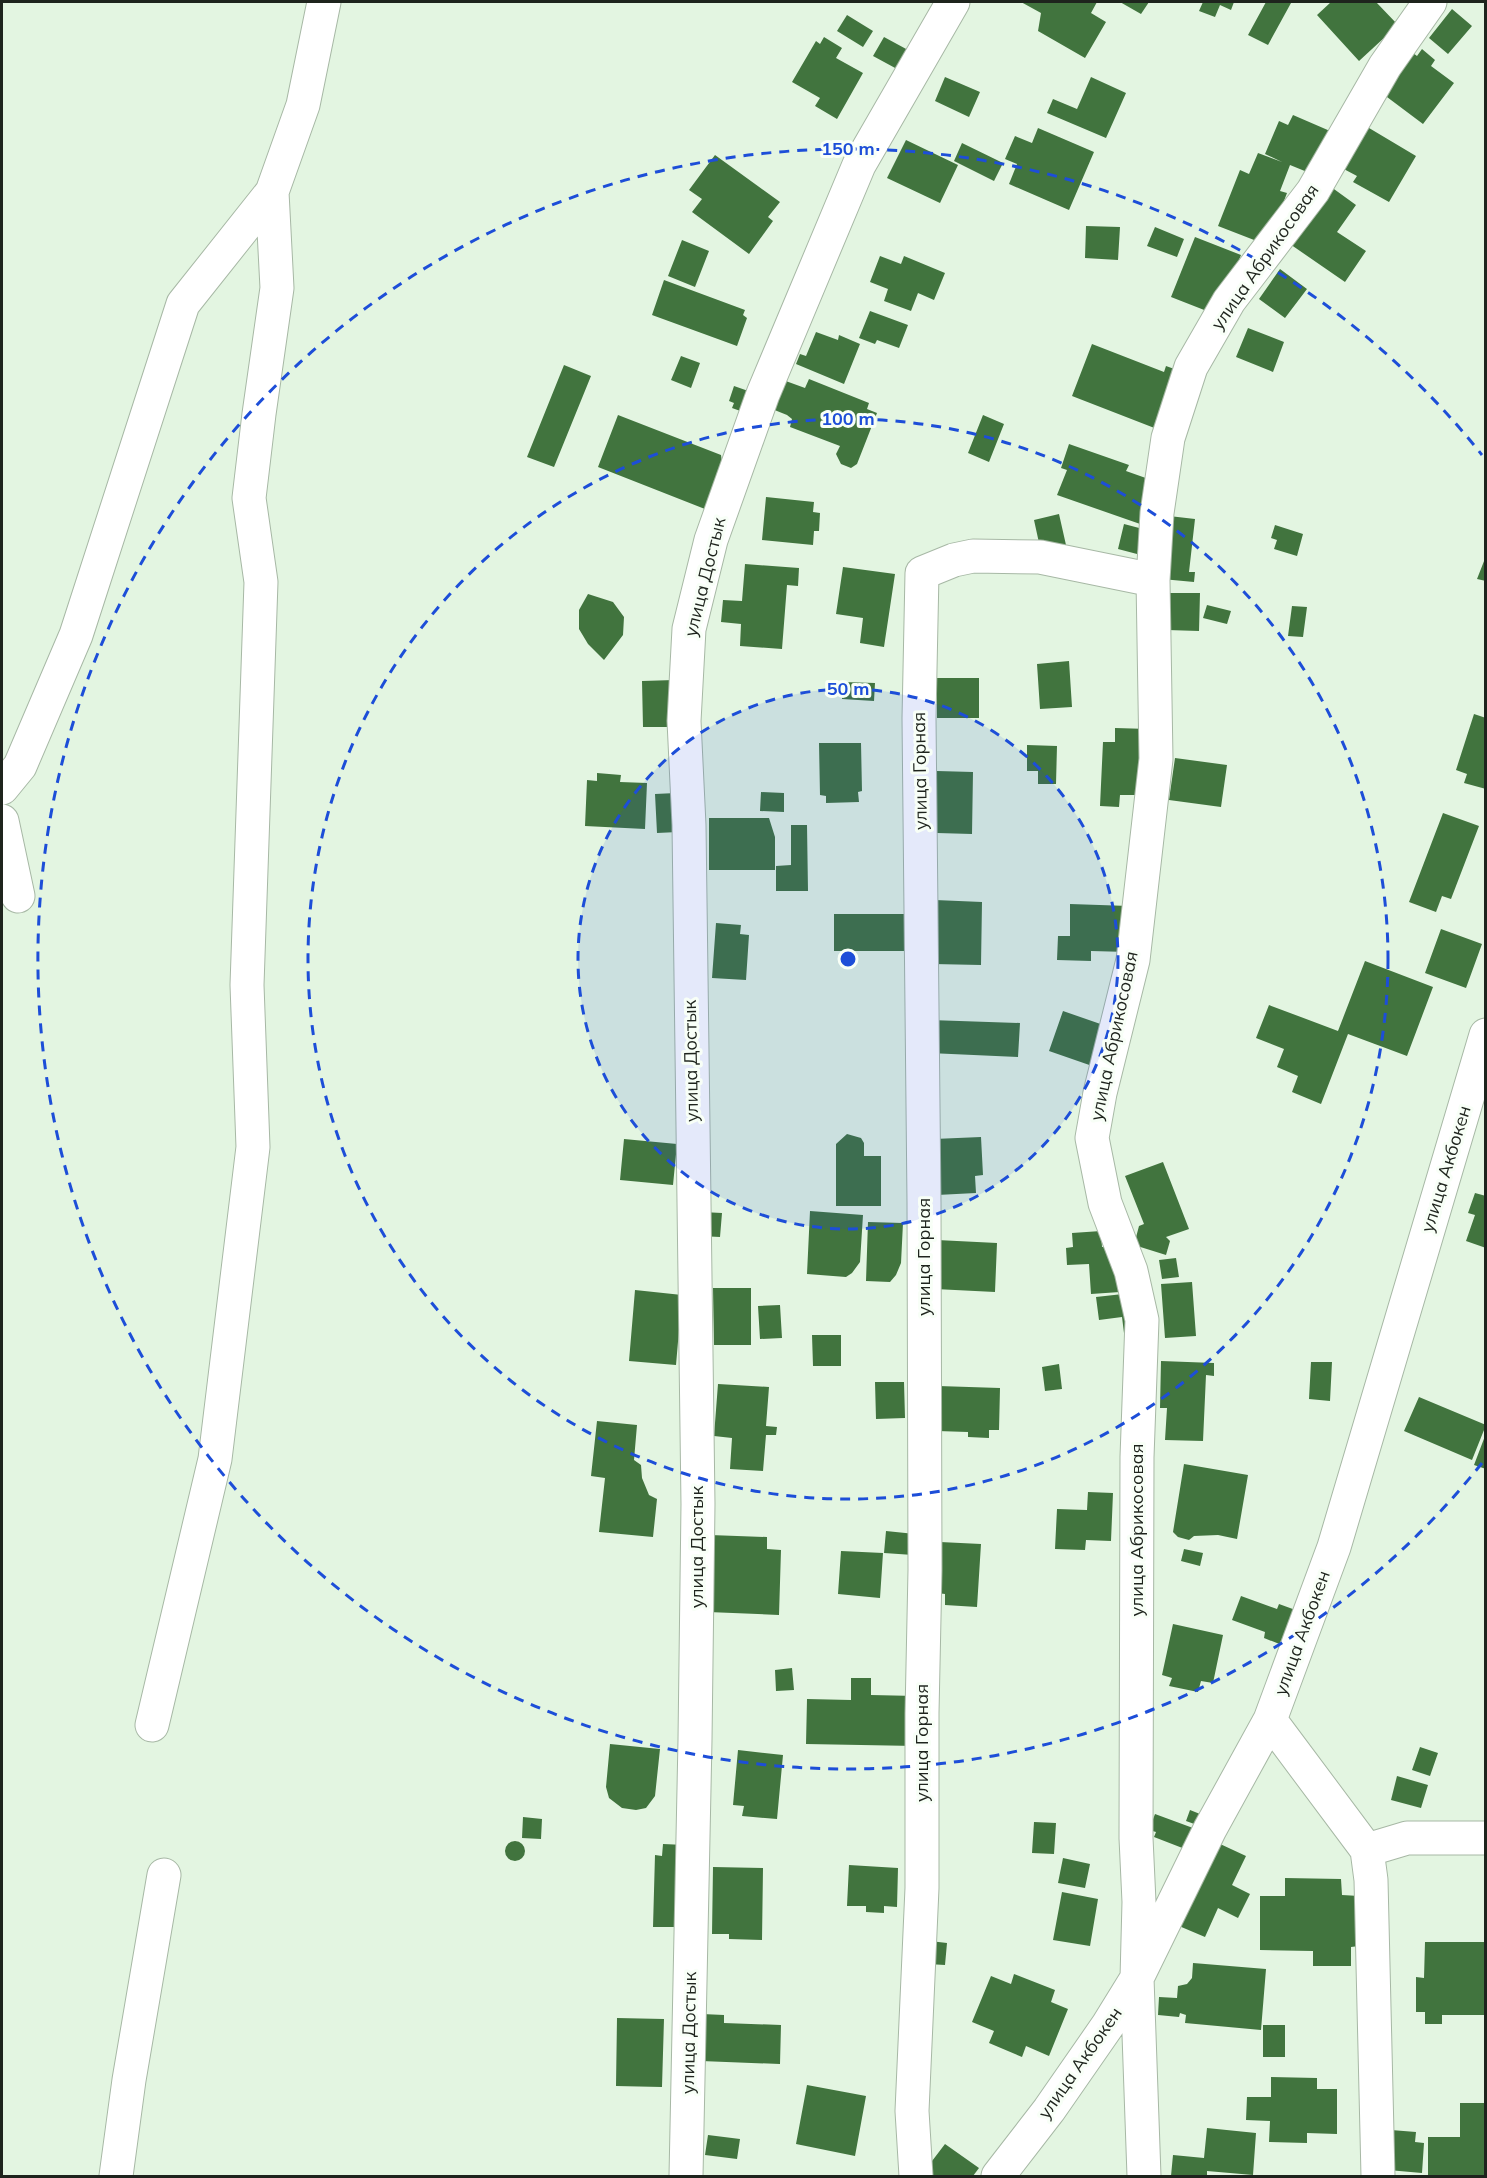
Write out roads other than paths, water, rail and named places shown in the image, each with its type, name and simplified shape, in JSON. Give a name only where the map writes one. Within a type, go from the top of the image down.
[{"type":"street","points":[[2,788],[20,766],[76,635],[183,304],[272,192],[303,105],[324,2]]},
{"type":"street","name":"улица Достык","points":[[686,2176],[698,1504],[689,825],[684,721],[689,629],[711,540],[763,394],[807,288],[859,165],[953,2]]},
{"type":"street","name":"улица Абрикосовая","points":[[1144,2176],[1137,1978],[1139,1902],[1136,1838],[1137,1457],[1142,1320],[1131,1270],[1105,1203],[1092,1138],[1100,1093],[1133,960],[1155,770],[1153,580],[1157,513],[1168,438],[1191,367],[1229,301],[1313,191],[1385,66],[1430,2]]},
{"type":"street","points":[[152,1725],[215,1458],[253,1147],[248,985],[261,582],[249,498],[278,288],[272,192]]},
{"type":"street","name":"улица Горная","points":[[916,2176],[912,2110],[922,1888],[921,1713],[925,1570],[919,718],[922,573],[954,560],[973,556],[1040,557],[1153,580]]},
{"type":"street","points":[[2,821],[18,896]]},
{"type":"street","name":"улица Акбокен","points":[[998,2176],[1062,2091],[1108,2025],[1137,1978],[1210,1829],[1270,1720],[1334,1547],[1485,1035]]},
{"type":"street","points":[[1270,1720],[1367,1850],[1371,1881],[1378,2176]]},
{"type":"street","points":[[1367,1850],[1407,1838],[1485,1838]]},
{"type":"street","points":[[116,2176],[129,2080],[164,1875]]}]
